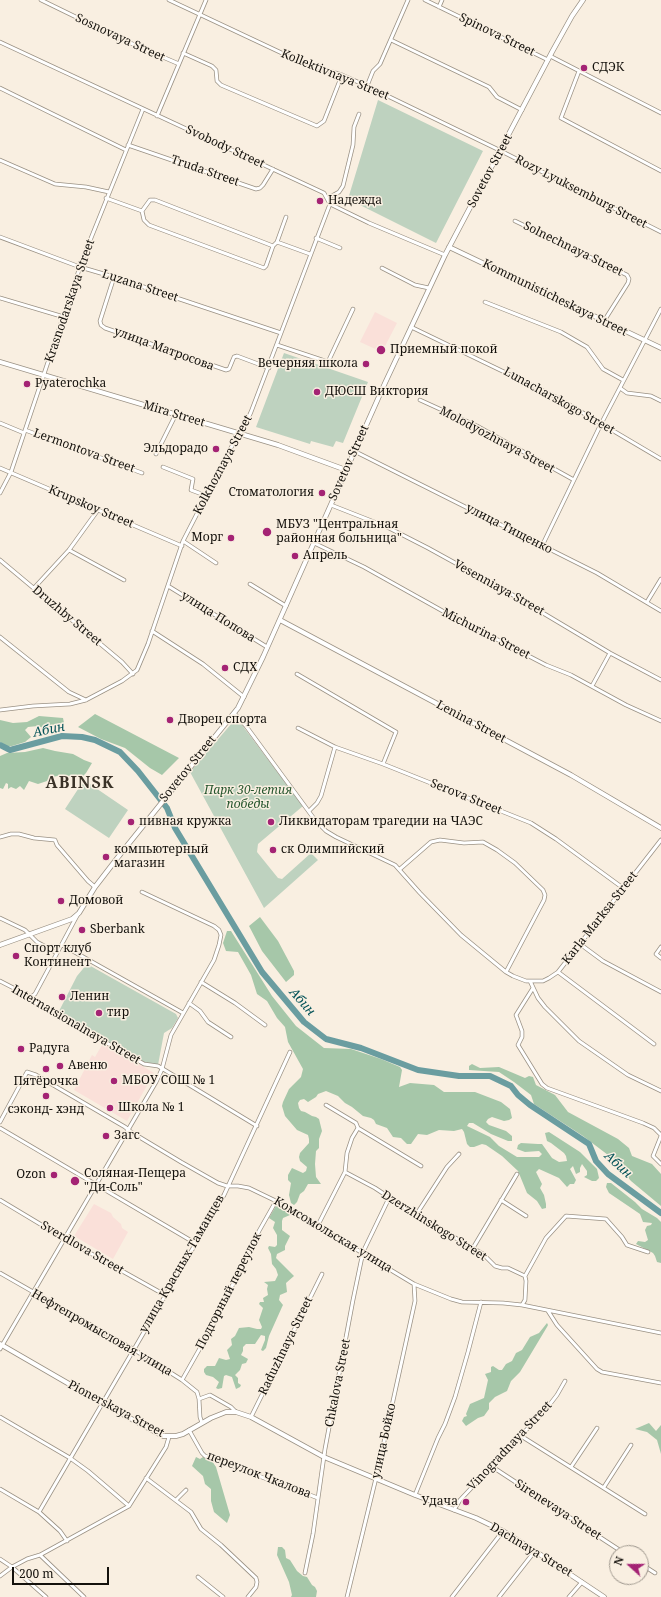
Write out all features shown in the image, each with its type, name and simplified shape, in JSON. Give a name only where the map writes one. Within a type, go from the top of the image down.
[{"type":"main road","name":"Sovetov Street","points":[[0,944],[72,919],[79,913],[95,887],[154,811],[234,713],[244,697],[280,620],[354,452],[449,247],[501,152],[550,56],[572,16],[583,0]]},
{"type":"main road","name":"Kommunisticheskaya Street","points":[[449,247],[661,348]]},
{"type":"main road","name":"Mira Street","points":[[0,362],[278,445],[346,470]]},
{"type":"main road","name":"Lenina Street","points":[[280,620],[571,775],[661,828]]},
{"type":"main road","name":"Pionerskaya Street","points":[[1,1346],[158,1434],[169,1437],[176,1436],[226,1412],[236,1412]]},
{"type":"main road","points":[[236,1412],[251,1417],[324,1457],[454,1510]]},
{"type":"main road","name":"Dachnaya Street","points":[[454,1510],[503,1531],[604,1597]]},
{"type":"street","name":"Sosnovaya Street","points":[[40,0],[122,40],[179,64]]},
{"type":"street","name":"Kollektivnaya Street","points":[[169,0],[304,63],[342,75],[367,86],[501,152]]},
{"type":"street","points":[[157,116],[206,0]]},
{"type":"street","points":[[367,86],[373,72],[380,64],[408,0]]},
{"type":"street","name":"Spinova Street","points":[[425,0],[548,60]]},
{"type":"street","points":[[439,7],[442,0]]},
{"type":"street","points":[[391,40],[489,87],[497,97],[522,110]]},
{"type":"street","name":"Svobody Street","points":[[0,42],[143,110],[273,169],[324,194],[328,198]]},
{"type":"street","name":"Sosnovaya Street","points":[[183,53],[212,66],[216,70],[217,81],[221,85],[317,126],[324,121],[342,75]]},
{"type":"street","points":[[550,56],[661,113]]},
{"type":"street","points":[[579,71],[561,118],[661,171]]},
{"type":"street","points":[[0,88],[126,150]]},
{"type":"street","name":"Krasnodarskaya Street","points":[[0,493],[11,472],[45,375],[80,267],[106,198],[143,110]]},
{"type":"street","points":[[359,114],[354,127],[353,145],[343,186],[340,192],[328,198],[330,204],[370,223],[446,254]]},
{"type":"street","name":"Truda Street","points":[[128,145],[256,189],[260,188],[273,169]]},
{"type":"street","name":"Rozy Lyuksemburg Street","points":[[501,152],[661,232]]},
{"type":"street","points":[[0,160],[55,184],[86,187],[109,192]]},
{"type":"street","points":[[106,198],[142,211]]},
{"type":"street","points":[[273,246],[155,200],[150,200],[142,211],[144,220],[149,225],[264,268],[273,246],[277,242],[286,217]]},
{"type":"street","name":"Kolkhoznaya Street","points":[[0,710],[70,704],[86,700],[133,674],[142,662],[184,541],[235,440],[240,434],[251,412],[330,204]]},
{"type":"street","name":"Solnechnaya Street","points":[[515,221],[627,275],[629,279],[628,283],[604,321]]},
{"type":"street","name":"Luzana Street","points":[[0,237],[80,267],[281,333]]},
{"type":"street","points":[[316,238],[340,248]]},
{"type":"street","points":[[277,242],[310,254]]},
{"type":"street","points":[[382,268],[415,285],[430,288]]},
{"type":"street","name":"улица Матросова","points":[[114,277],[100,321],[101,325],[105,328],[226,370],[229,369],[234,357],[236,356],[268,368]]},
{"type":"street","points":[[0,298],[64,317]]},
{"type":"street","points":[[485,302],[560,332],[580,343],[586,347],[603,369],[623,380]]},
{"type":"street","points":[[277,345],[328,362],[353,309]]},
{"type":"street","points":[[542,546],[623,380],[661,309]]},
{"type":"street","name":"Lunacharskogo Street","points":[[411,327],[556,397],[661,459]]},
{"type":"street","points":[[620,388],[627,393],[651,396],[661,400]]},
{"type":"street","name":"Molodyozhnaya Street","points":[[420,400],[476,426],[574,480]]},
{"type":"street","points":[[156,454],[176,414]]},
{"type":"street","name":"Lermontova Street","points":[[0,423],[142,473]]},
{"type":"street","name":"улица Тищенко","points":[[354,452],[597,573],[661,611]]},
{"type":"street","points":[[163,467],[193,479],[191,490],[207,496]]},
{"type":"street","name":"Krupskoy Street","points":[[0,468],[182,546]]},
{"type":"street","name":"Vesenniaya Street","points":[[331,505],[387,527],[506,591],[610,653],[661,680]]},
{"type":"street","points":[[34,588],[69,550],[98,510]]},
{"type":"street","points":[[184,541],[216,563]]},
{"type":"street","name":"Michurina Street","points":[[314,543],[364,567],[511,647],[661,721]]},
{"type":"street","points":[[69,550],[124,580]]},
{"type":"street","name":"Druzhby Street","points":[[0,560],[122,662],[133,674]]},
{"type":"street","points":[[648,602],[661,579]]},
{"type":"street","points":[[250,584],[286,606]]},
{"type":"street","name":"улица Попова","points":[[168,586],[267,647]]},
{"type":"street","points":[[152,631],[203,664],[244,697]]},
{"type":"street","points":[[0,637],[69,692],[86,700]]},
{"type":"street","points":[[592,686],[610,653]]},
{"type":"street","points":[[297,674],[396,732],[384,764]]},
{"type":"street","points":[[234,713],[246,726],[315,820],[328,832],[389,861],[400,869],[420,893],[461,935],[506,972],[518,979],[530,982],[545,1008],[580,1041],[628,1075],[661,1091]]},
{"type":"street","name":"Serova Street","points":[[298,728],[335,747],[384,764],[532,823],[623,888]]},
{"type":"street","points":[[309,811],[317,803],[320,796],[335,747]]},
{"type":"street","points":[[0,837],[10,834],[19,834],[34,838],[55,840],[57,845],[95,887]]},
{"type":"street","points":[[400,869],[431,842],[440,840],[464,843],[482,842],[498,850],[515,863],[543,890],[545,895],[544,900],[506,972]]},
{"type":"street","name":"Karla Marksa Street","points":[[530,982],[542,981],[558,972],[661,840]]},
{"type":"street","points":[[1,1346],[34,1293],[162,1069],[171,1035],[214,960],[221,935],[219,930],[214,926],[142,892]]},
{"type":"street","points":[[31,997],[35,994],[79,913]]},
{"type":"street","points":[[0,918],[25,930],[37,942],[57,953]]},
{"type":"street","points":[[62,944],[183,1013]]},
{"type":"street","points":[[580,944],[604,961],[661,992]]},
{"type":"street","points":[[661,947],[656,954],[661,958]]},
{"type":"street","points":[[558,972],[654,1044]]},
{"type":"street","name":"Internatsionalnaya Street","points":[[0,981],[31,997],[36,1003],[144,1064],[158,1066],[257,1126]]},
{"type":"street","points":[[201,982],[235,1003],[265,1025]]},
{"type":"street","points":[[533,988],[516,1015],[522,1031],[522,1037],[518,1045],[542,1084],[546,1088],[654,1128],[661,1135],[653,1156],[661,1164]]},
{"type":"street","points":[[189,1003],[200,1011],[208,1022],[231,1037]]},
{"type":"street","name":"улица Красных Таманцев","points":[[39,1512],[164,1295],[224,1195],[290,1052]]},
{"type":"street","name":"Комсомольская улица","points":[[0,1122],[27,1072],[36,1075],[218,1183],[227,1186],[249,1188],[276,1201],[414,1284],[462,1302],[522,1305],[661,1333]]},
{"type":"street","points":[[326,1105],[356,1123],[358,1128],[421,1166]]},
{"type":"street","points":[[0,1128],[195,1243]]},
{"type":"street","points":[[318,1225],[345,1172],[347,1153],[352,1138],[358,1128]]},
{"type":"street","points":[[416,1215],[447,1167],[459,1154]]},
{"type":"street","name":"Dzerzhinskogo Street","points":[[345,1172],[376,1188],[416,1215],[483,1254],[495,1266],[508,1268],[525,1276]]},
{"type":"street","points":[[473,1248],[517,1174]]},
{"type":"street","name":"Chkalova Street","points":[[305,1573],[313,1534],[324,1457],[363,1252],[389,1198]]},
{"type":"street","name":"Sverdlova Street","points":[[0,1200],[64,1239],[164,1295]]},
{"type":"street","points":[[501,1200],[526,1216]]},
{"type":"street","name":"Подгорный переулок","points":[[182,1380],[212,1327],[259,1231],[276,1201]]},
{"type":"street","points":[[522,1305],[525,1300],[525,1276],[546,1238],[566,1216],[606,1219],[627,1245],[648,1252]]},
{"type":"street","name":"Нефтепромысловая улица","points":[[0,1273],[133,1349],[182,1380],[197,1392],[199,1399]]},
{"type":"street","name":"Raduzhnaya Street","points":[[251,1417],[322,1274]]},
{"type":"street","name":"улица Бойко","points":[[347,1597],[376,1478],[415,1301],[414,1284]]},
{"type":"street","points":[[415,1495],[445,1424],[468,1352],[481,1302]]},
{"type":"street","points":[[548,1311],[557,1326],[597,1369],[602,1372],[661,1383]]},
{"type":"street","name":"Vinogradnaya Street","points":[[454,1510],[460,1500],[491,1466],[548,1408],[565,1381]]},
{"type":"street","points":[[202,1423],[200,1417],[199,1399],[210,1395],[231,1407],[236,1412]]},
{"type":"street","points":[[0,1417],[70,1458],[88,1471],[129,1506]]},
{"type":"street","points":[[571,1467],[597,1428]]},
{"type":"street","name":"переулок Чкалова","points":[[189,1430],[205,1456],[318,1498]]},
{"type":"street","points":[[521,1436],[645,1514]]},
{"type":"street","points":[[0,1576],[12,1567],[27,1559],[40,1555],[129,1506],[134,1501],[146,1478],[166,1447],[169,1437]]},
{"type":"street","points":[[604,1487],[631,1445]]},
{"type":"street","name":"Sirenevaya Street","points":[[491,1466],[612,1545]]},
{"type":"street","points":[[146,1478],[191,1512],[201,1529],[221,1545],[256,1578],[256,1587],[248,1597]]},
{"type":"street","points":[[0,1489],[39,1512],[60,1531],[66,1541]]},
{"type":"street","points":[[176,1500],[186,1490]]},
{"type":"street","points":[[452,1597],[503,1531]]},
{"type":"street","points":[[499,1597],[535,1551]]},
{"type":"street","points":[[40,1555],[84,1597]]},
{"type":"street","points":[[0,1559],[12,1567],[46,1597]]},
{"type":"street","points":[[649,1569],[655,1573]]},
{"type":"street","points":[[198,1576],[223,1597]]},
{"type":"street","points":[[569,1597],[582,1582]]},
{"type":"shaded area","points":[[375,312],[397,323],[382,352],[360,342]]},
{"type":"shaded area","name":"МБОУ СОШ № 1","points":[[103,1043],[154,1073],[127,1121],[74,1090],[92,1055],[95,1057]]},
{"type":"shaded area","points":[[94,1204],[111,1213],[113,1217],[121,1224],[122,1228],[128,1232],[113,1259],[74,1236]]},
{"type":"green space","points":[[378,100],[483,151],[436,243],[348,199]]},
{"type":"green space","points":[[284,353],[368,382],[343,443],[336,441],[333,447],[311,441],[310,444],[256,427]]},
{"type":"green space","points":[[95,714],[179,758],[162,775],[150,768],[125,748],[101,739],[78,727]]},
{"type":"green space","points":[[39,716],[63,718],[64,723],[62,727],[46,729],[38,726],[28,727],[25,730],[31,737],[25,742],[12,746],[7,746],[0,742],[0,720],[13,723],[27,722]]},
{"type":"green space","name":"Парк 30-летия победы","points":[[232,723],[242,725],[303,806],[258,844],[257,852],[278,878],[282,879],[311,853],[318,860],[264,908],[190,772]]},
{"type":"green space","points":[[43,748],[73,754],[92,763],[81,778],[61,775],[38,784],[29,781],[24,790],[20,786],[16,789],[11,787],[8,789],[8,784],[6,783],[3,789],[0,788],[0,756],[7,753],[25,752]]},
{"type":"green space","points":[[84,780],[128,810],[109,838],[65,809]]},
{"type":"green space","points":[[260,917],[278,941],[294,971],[294,975],[286,982],[262,951],[249,926]]},
{"type":"green space","points":[[227,931],[231,931],[272,996],[296,1026],[324,1048],[351,1049],[400,1067],[402,1070],[399,1087],[410,1083],[434,1085],[444,1092],[475,1092],[501,1102],[510,1109],[512,1118],[504,1121],[492,1117],[486,1122],[489,1125],[506,1131],[512,1136],[512,1141],[508,1141],[491,1134],[473,1123],[469,1123],[467,1126],[490,1137],[499,1146],[517,1157],[539,1157],[542,1154],[539,1151],[525,1152],[517,1149],[518,1145],[521,1143],[542,1144],[552,1158],[559,1162],[567,1161],[564,1153],[547,1141],[545,1133],[549,1132],[580,1152],[597,1169],[599,1178],[596,1181],[592,1181],[584,1177],[587,1175],[587,1171],[582,1164],[580,1172],[576,1174],[573,1166],[570,1169],[576,1180],[574,1184],[570,1184],[567,1187],[559,1178],[539,1169],[536,1172],[542,1184],[540,1188],[544,1195],[546,1204],[546,1208],[542,1209],[537,1201],[527,1193],[518,1171],[502,1156],[486,1145],[482,1144],[470,1147],[467,1144],[462,1129],[454,1131],[439,1130],[427,1135],[418,1134],[411,1144],[407,1144],[401,1138],[393,1137],[387,1128],[376,1124],[374,1120],[363,1116],[338,1096],[326,1091],[318,1094],[308,1102],[304,1099],[300,1100],[298,1103],[301,1111],[319,1119],[322,1131],[319,1139],[319,1148],[316,1151],[315,1164],[316,1177],[321,1184],[308,1184],[294,1205],[291,1203],[289,1195],[291,1183],[288,1180],[288,1175],[292,1168],[303,1173],[306,1171],[307,1167],[300,1161],[299,1157],[300,1153],[309,1143],[309,1139],[308,1135],[297,1130],[285,1116],[282,1106],[289,1089],[301,1077],[303,1069],[288,1042],[285,1027],[277,1018],[267,1001],[257,994],[251,975],[238,952],[226,951],[223,943]]},
{"type":"green space","points":[[87,964],[176,1014],[178,1018],[172,1028],[164,1033],[158,1065],[144,1062],[58,1013],[77,976]]},
{"type":"green space","points":[[472,1064],[480,1068],[499,1067],[525,1078],[529,1076],[533,1077],[536,1085],[555,1095],[568,1112],[618,1139],[629,1148],[632,1156],[652,1164],[661,1174],[661,1206],[631,1181],[608,1155],[583,1136],[534,1104],[531,1095],[514,1082],[499,1072],[469,1070],[469,1066]]},
{"type":"green space","points":[[607,1183],[611,1183],[642,1209],[661,1222],[661,1263],[657,1262],[653,1253],[636,1244],[638,1241],[645,1242],[648,1240],[645,1230],[647,1226],[651,1225],[652,1223],[643,1222],[640,1214],[609,1193],[606,1187]]},
{"type":"green space","points":[[277,1204],[290,1215],[283,1218],[282,1230],[290,1236],[285,1246],[285,1250],[277,1254],[276,1258],[294,1276],[286,1283],[287,1292],[280,1295],[279,1300],[283,1305],[269,1336],[266,1348],[263,1351],[261,1350],[265,1336],[261,1335],[255,1344],[246,1344],[243,1347],[241,1355],[248,1359],[246,1363],[242,1364],[240,1370],[235,1375],[238,1378],[238,1383],[241,1385],[240,1387],[236,1389],[232,1377],[226,1375],[224,1376],[222,1388],[218,1389],[216,1388],[219,1382],[213,1377],[206,1375],[204,1369],[207,1366],[215,1366],[219,1358],[226,1360],[230,1359],[227,1350],[232,1345],[231,1339],[235,1336],[239,1328],[249,1327],[261,1329],[262,1327],[259,1320],[263,1308],[259,1304],[260,1302],[264,1302],[263,1298],[268,1295],[268,1285],[264,1282],[275,1281],[278,1275],[272,1264],[271,1254],[268,1248],[269,1246],[275,1247],[277,1245],[277,1235],[273,1228],[275,1222],[269,1218]]},
{"type":"green space","points":[[547,1323],[547,1327],[520,1372],[511,1381],[507,1391],[495,1397],[489,1403],[489,1409],[484,1416],[466,1426],[462,1421],[464,1417],[467,1416],[466,1414],[470,1404],[484,1398],[488,1380],[485,1374],[491,1372],[491,1367],[493,1366],[499,1370],[502,1370],[506,1364],[512,1361],[516,1353],[522,1350],[530,1337],[539,1333]]},
{"type":"green space","points":[[649,1423],[656,1431],[661,1425],[661,1454],[657,1440],[647,1432],[635,1429]]},
{"type":"green space","points":[[196,1457],[200,1459],[203,1457],[212,1461],[216,1467],[230,1515],[227,1523],[214,1512],[211,1501],[211,1489],[205,1484],[203,1476],[192,1466]]},
{"type":"green space","points":[[278,1547],[282,1547],[285,1550],[286,1558],[290,1560],[297,1571],[303,1576],[307,1577],[315,1587],[317,1591],[316,1597],[291,1597],[292,1595],[289,1582],[277,1555]]},
{"type":"waterway","name":"Абин","points":[[0,745],[10,750],[62,736],[82,737],[95,740],[120,752],[138,771],[167,808],[175,828],[262,972],[304,1022],[326,1039],[361,1048],[418,1070],[459,1076],[490,1076],[511,1086],[518,1095],[530,1105],[589,1144],[596,1161],[608,1174],[661,1213]]},
{"type":"place","name":"СДЭК","points":[[584,68]]},
{"type":"place","name":"Надежда","points":[[320,201]]},
{"type":"place","name":"Приемный покой","points":[[381,350]]},
{"type":"place","name":"Вечерняя школа","points":[[366,364]]},
{"type":"place","name":"Pyaterochka","points":[[27,384]]},
{"type":"place","name":"ДЮСШ Виктория","points":[[317,392]]},
{"type":"place","name":"Эльдорадо","points":[[216,449]]},
{"type":"place","name":"Стоматология","points":[[322,493]]},
{"type":"place","name":"МБУЗ \"Центральная районная больница\"","points":[[267,532]]},
{"type":"place","name":"Морг","points":[[231,538]]},
{"type":"place","name":"Апрель","points":[[295,556]]},
{"type":"place","name":"СДХ","points":[[225,668]]},
{"type":"place","name":"Дворец спорта","points":[[170,720]]},
{"type":"place","name":"пивная кружка","points":[[131,822]]},
{"type":"place","name":"Ликвидаторам трагедии на ЧАЭС","points":[[271,822]]},
{"type":"place","name":"ск Олимпийский","points":[[273,850]]},
{"type":"place","name":"компьютерный магазин","points":[[106,857]]},
{"type":"place","name":"Домовой","points":[[61,901]]},
{"type":"place","name":"Sberbank","points":[[82,930]]},
{"type":"place","name":"Спорт клуб Континент","points":[[16,956]]},
{"type":"place","name":"Ленин","points":[[62,997]]},
{"type":"place","name":"тир","points":[[99,1013]]},
{"type":"place","name":"Радуга","points":[[21,1049]]},
{"type":"place","name":"Авеню","points":[[60,1066]]},
{"type":"place","name":"Пятёрочка","points":[[46,1069]]},
{"type":"place","name":"МБОУ СОШ № 1","points":[[114,1081]]},
{"type":"place","name":"сэконд- хэнд","points":[[46,1096]]},
{"type":"place","name":"Школа № 1","points":[[110,1108]]},
{"type":"place","name":"Загс","points":[[106,1136]]},
{"type":"place","name":"Ozon","points":[[54,1175]]},
{"type":"place","name":"Соляная-Пещера \"Ди-Соль\"","points":[[75,1181]]},
{"type":"place","name":"Удача","points":[[466,1502]]},
{"type":"district","name":"ABINSK","points":[[80,783]]}]
